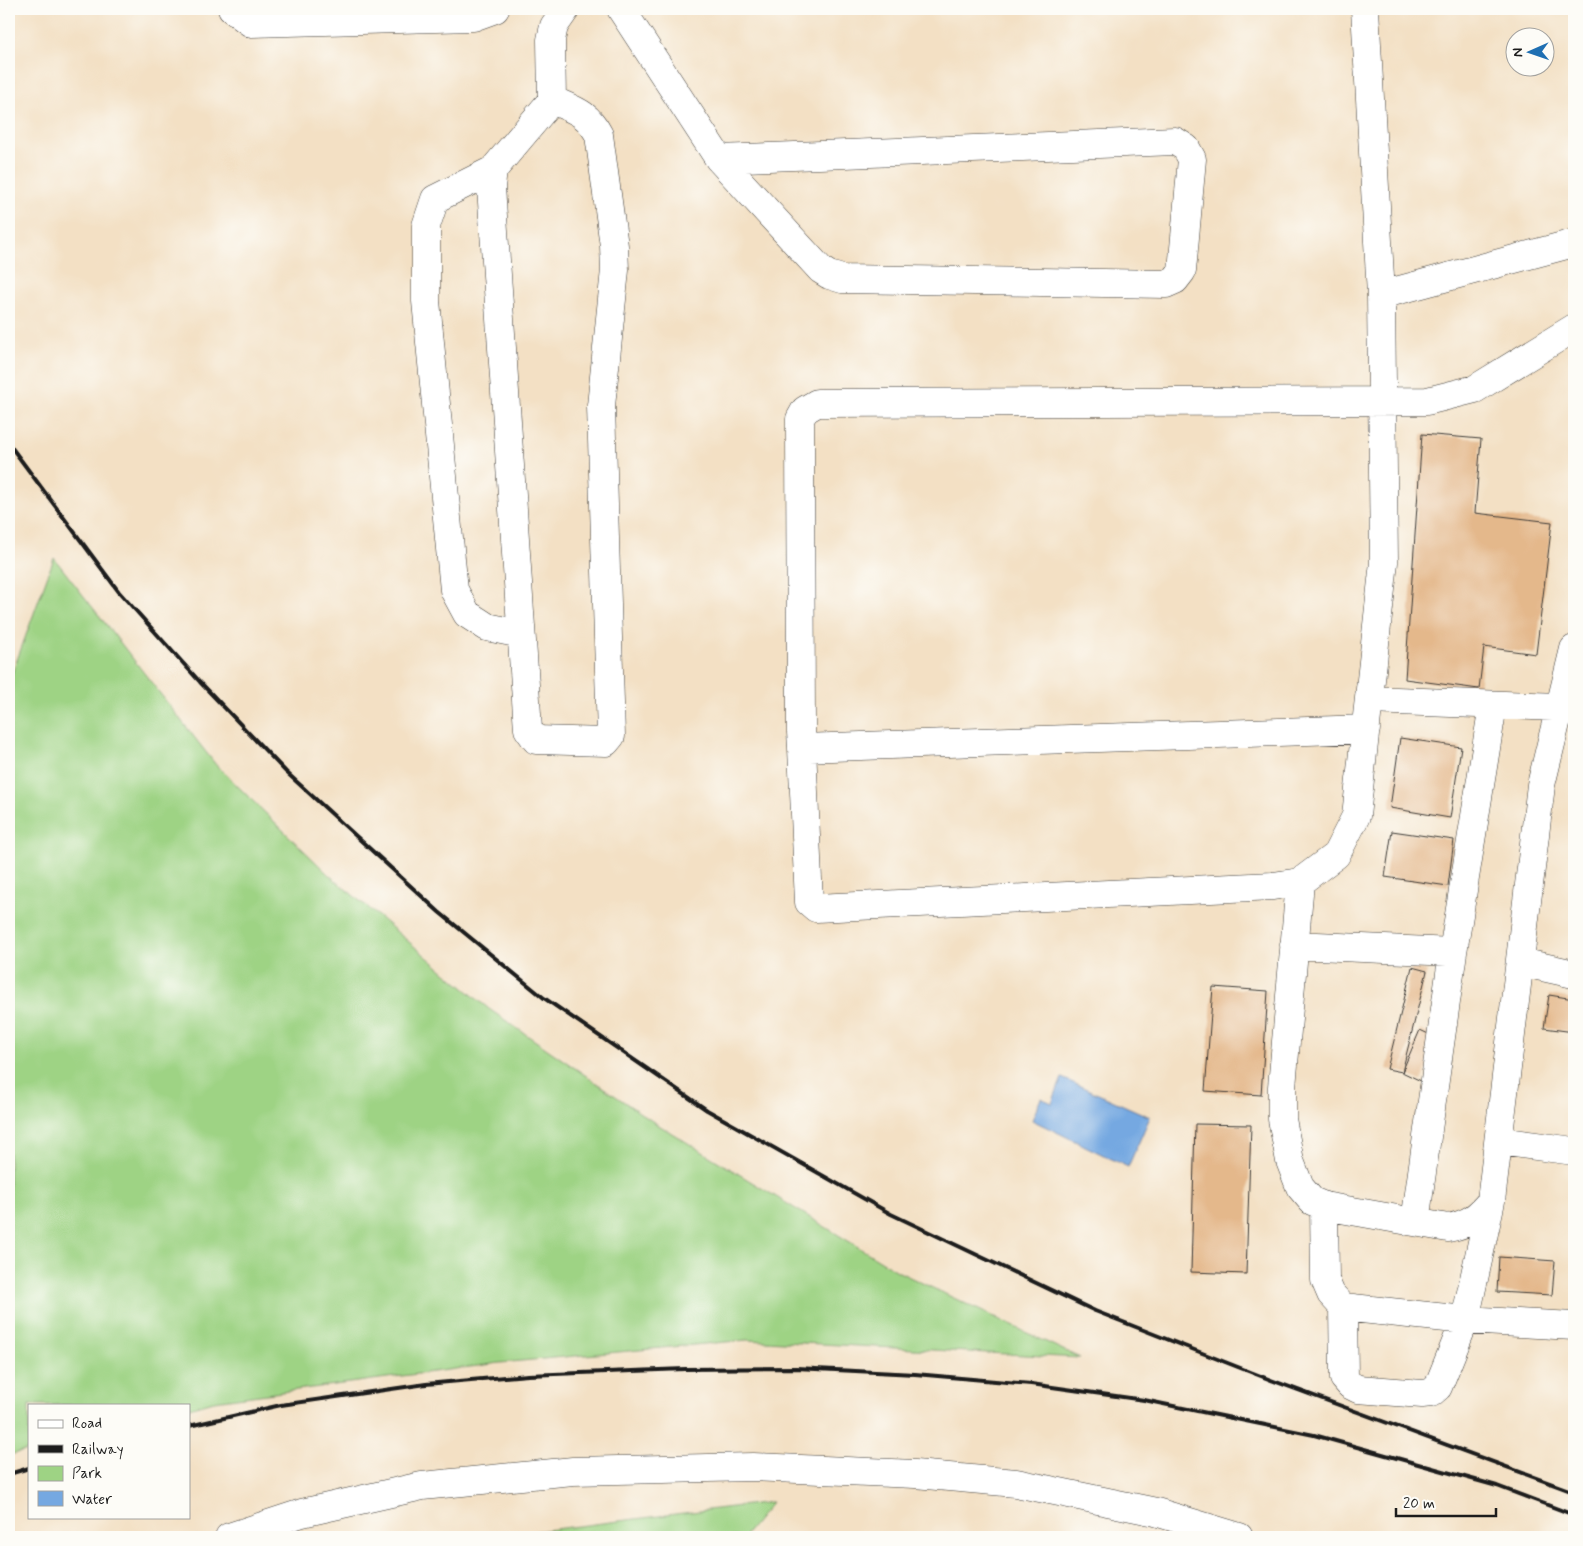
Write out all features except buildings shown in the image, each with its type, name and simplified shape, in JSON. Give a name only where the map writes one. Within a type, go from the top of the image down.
[{"type":"street","points":[[232,9],[252,22],[472,17],[495,9]]},
{"type":"street","points":[[521,634],[487,627],[473,618],[467,614],[454,590],[426,302],[426,226],[435,199],[493,170],[552,100],[551,40],[554,26],[566,9]]},
{"type":"street","points":[[621,9],[719,159],[821,270],[829,275],[842,278],[1166,284],[1175,280],[1182,272],[1192,159],[1186,148],[1175,141],[719,159]]},
{"type":"street","points":[[1365,9],[1381,295],[1381,401],[1384,562],[1356,816],[1336,855],[1300,882],[1274,886],[816,908],[809,902],[801,732],[800,419],[805,410],[817,403],[1381,401],[1427,401],[1475,388],[1574,328]]},
{"type":"street","points":[[493,170],[491,187],[528,730],[536,740],[606,742],[611,736],[601,406],[615,270],[614,246],[599,135],[592,122],[584,115],[552,100]]},
{"type":"street","points":[[1381,295],[1574,243]]},
{"type":"street","points":[[1344,1307],[1344,1378],[1350,1385],[1358,1389],[1422,1394],[1431,1393],[1438,1387],[1465,1320],[1491,1201],[1541,785],[1574,649]]},
{"type":"street","points":[[1369,700],[1560,707]]},
{"type":"street","points":[[1415,1222],[1453,952],[1493,704]]},
{"type":"street","points":[[802,748],[1366,729]]},
{"type":"street","points":[[1300,882],[1282,1087],[1282,1120],[1290,1161],[1300,1187],[1312,1200],[1324,1206],[1448,1228],[1463,1225],[1479,1215],[1491,1201]]},
{"type":"street","points":[[1294,945],[1453,952]]},
{"type":"street","points":[[1520,962],[1574,974]]},
{"type":"street","points":[[1499,1141],[1574,1151]]},
{"type":"street","points":[[1324,1206],[1325,1280],[1331,1294],[1344,1307],[1465,1320],[1574,1322]]},
{"type":"street","points":[[229,1537],[302,1513],[422,1486],[572,1471],[753,1467],[915,1474],[1016,1483],[1156,1512],[1239,1537]]},
{"type":"green space","points":[[54,558],[216,765],[329,875],[489,1009],[652,1121],[899,1272],[1080,1358],[747,1340],[500,1363],[214,1401],[190,1408],[190,1404],[28,1404],[28,1450],[9,1455],[9,682]]},
{"type":"green space","points":[[772,1502],[744,1537],[490,1537]]},
{"type":"water","points":[[1062,1078],[1150,1117],[1128,1167],[1032,1120],[1041,1098],[1052,1103]]},
{"type":"railway","points":[[9,444],[119,592],[200,682],[286,772],[439,912],[544,998],[707,1110],[891,1214],[1095,1311],[1271,1380],[1574,1492]]},
{"type":"railway","points":[[190,1426],[281,1405],[426,1384],[528,1375],[685,1369],[796,1368],[915,1374],[1031,1384],[1144,1400],[1314,1435],[1497,1486],[1574,1515]]},
{"type":"railway","points":[[9,1474],[28,1468]]}]
